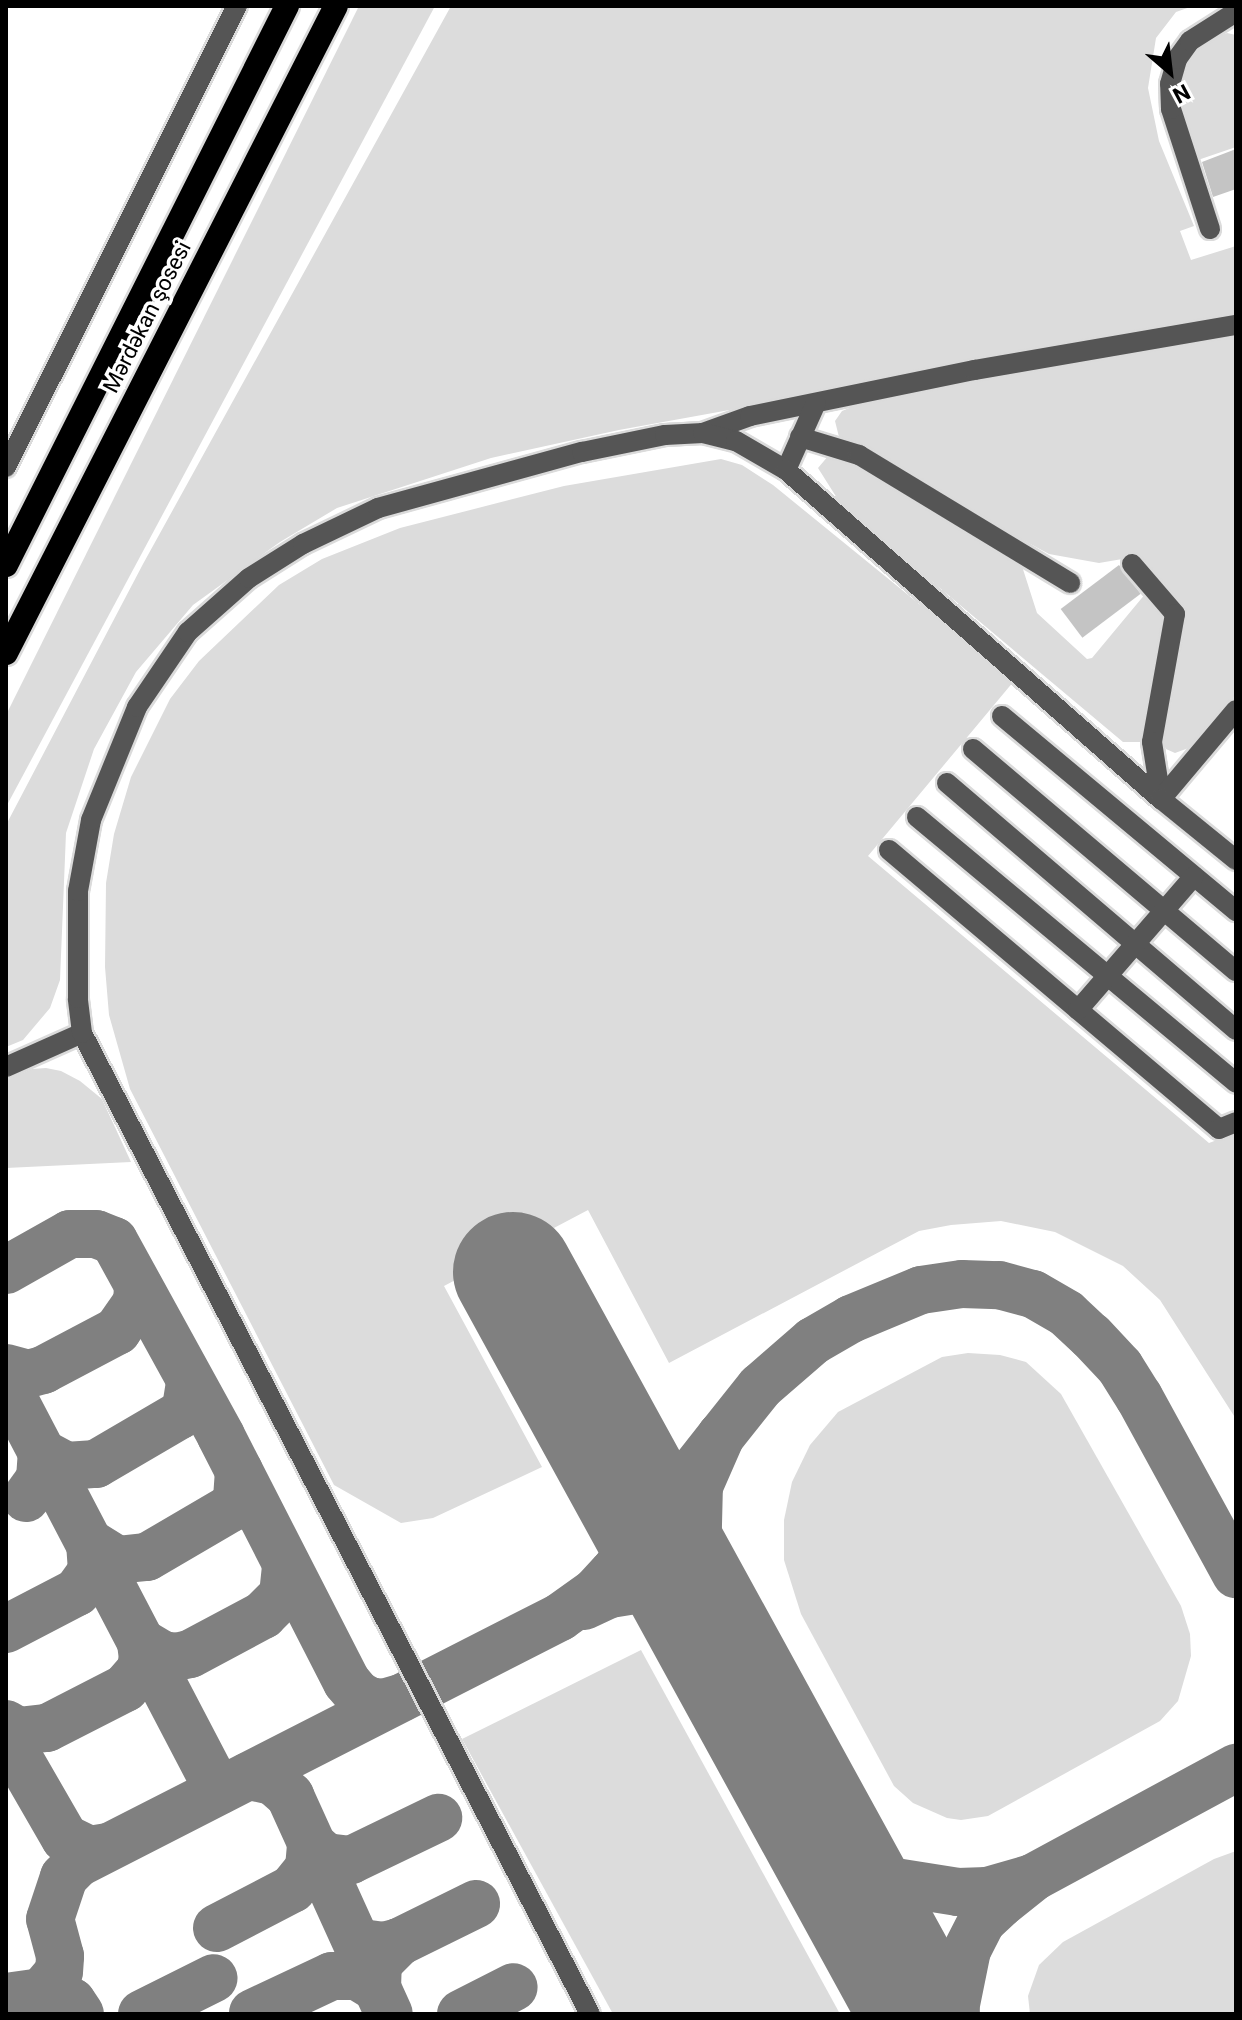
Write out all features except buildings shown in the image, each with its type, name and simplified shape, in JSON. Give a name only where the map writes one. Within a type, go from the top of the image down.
[{"type":"highway","name":"Mərdəkan şosesi","points":[[6,565],[287,6]]},
{"type":"highway","name":"Mərdəkan şosesi","points":[[6,653],[336,6]]},
{"type":"street","points":[[6,467],[237,6]]},
{"type":"street","points":[[1210,229],[1171,109],[1170,84],[1177,59],[1190,41],[1206,27],[1230,14]]},
{"type":"street","points":[[703,433],[750,416],[975,370],[1236,325]]},
{"type":"street","points":[[786,470],[816,403]]},
{"type":"street","points":[[590,2014],[82,1033],[78,998],[78,891],[91,820],[137,707],[188,632],[249,578],[303,544],[378,508],[582,452],[665,435],[703,433],[736,441],[786,470],[1161,799],[1236,860]]},
{"type":"street","points":[[800,437],[859,455],[1070,583]]},
{"type":"street","points":[[1132,564],[1169,603],[1175,614],[1152,742],[1161,799]]},
{"type":"street","points":[[1161,799],[1236,710]]},
{"type":"street","points":[[1002,716],[1236,911]]},
{"type":"street","points":[[973,749],[1236,971]]},
{"type":"street","points":[[947,783],[1236,1030]]},
{"type":"street","points":[[917,817],[1236,1083]]},
{"type":"street","points":[[889,850],[1219,1129],[1236,1122]]},
{"type":"street","points":[[1078,1010],[1194,876]]},
{"type":"street","points":[[6,1067],[82,1033]]},
{"type":"shaded area","points":[[359,6],[435,6],[6,807],[6,715]]},
{"type":"shaded area","points":[[451,6],[1193,6],[1176,12],[1156,38],[1148,88],[1159,141],[1194,226],[1180,231],[1191,260],[1236,246],[1236,318],[619,430],[491,458],[337,508],[280,542],[193,605],[136,672],[94,749],[66,833],[60,980],[50,1008],[23,1040],[6,1047],[6,825],[143,564]]},
{"type":"shaded area","points":[[1227,33],[1236,35],[1236,147],[1195,161],[1178,111],[1180,70],[1202,43]]},
{"type":"shaded area","points":[[1236,335],[1236,695],[1194,746],[1175,753],[1166,749],[1161,739],[1183,609],[1150,570],[1134,557],[1099,563],[1049,554],[845,444],[839,437],[835,421],[842,411],[875,397]]},
{"type":"shaded area","points":[[829,455],[843,457],[1021,563],[1037,613],[1087,659],[1092,658],[1146,593],[1168,618],[1143,742],[1123,742],[842,506],[818,468]]},
{"type":"shaded area","points":[[721,459],[742,465],[773,485],[1014,681],[868,856],[1209,1143],[1236,1133],[1236,1419],[1160,1300],[1123,1266],[1055,1232],[1001,1221],[919,1231],[669,1363],[588,1210],[444,1286],[542,1467],[433,1518],[401,1523],[334,1485],[130,1089],[109,1015],[105,967],[106,883],[114,834],[131,777],[170,699],[199,661],[279,585],[322,559],[400,528],[564,486]]},
{"type":"shaded area","points":[[32,1069],[61,1071],[80,1081],[102,1099],[131,1162],[6,1168],[6,1080]]},
{"type":"shaded area","points":[[968,1353],[1000,1355],[1026,1362],[1061,1394],[1181,1606],[1190,1634],[1191,1656],[1178,1701],[1160,1721],[988,1816],[961,1820],[947,1818],[913,1803],[894,1786],[801,1614],[784,1560],[784,1520],[792,1482],[810,1445],[838,1412],[942,1357]]},
{"type":"shaded area","points":[[641,1650],[840,2014],[613,2014],[462,1739]]},
{"type":"shaded area","points":[[1236,1851],[1236,2014],[1030,2014],[1028,1996],[1039,1965],[1063,1942],[1214,1859]]},
{"type":"taxiway","points":[[6,1270],[70,1234],[96,1234],[114,1241],[221,1436],[347,1682],[357,1694],[369,1701],[383,1703],[401,1698]]},
{"type":"taxiway","points":[[696,1606],[699,1486],[721,1436],[760,1387],[813,1341],[851,1319],[921,1290],[962,1284],[999,1285],[1033,1294],[1067,1314],[1091,1336],[1120,1367],[1139,1397],[1236,1574]]},
{"type":"taxiway","points":[[6,1368],[28,1374],[43,1370],[117,1331],[137,1302],[138,1286]]},
{"type":"taxiway","points":[[26,1498],[40,1479],[42,1453],[66,1466],[96,1464],[180,1415],[186,1408],[190,1382]]},
{"type":"taxiway","points":[[6,1384],[219,1791]]},
{"type":"taxiway","points":[[6,1997],[42,1992],[59,1972],[60,1956],[50,1919],[64,1877],[78,1863],[560,1617],[595,1592],[613,1573],[721,1436]]},
{"type":"taxiway","points":[[90,1543],[117,1560],[147,1557],[231,1508],[237,1499],[239,1471]]},
{"type":"taxiway","points":[[6,1629],[77,1592],[92,1571],[90,1543]]},
{"type":"taxiway","points":[[141,1642],[163,1655],[176,1657],[190,1654],[263,1615],[283,1595],[286,1565]]},
{"type":"taxiway","points":[[584,1606],[610,1594],[653,1587],[672,1592],[696,1606]]},
{"type":"taxiway","points":[[6,1724],[18,1731],[47,1728],[125,1688],[140,1671],[143,1659],[141,1642]]},
{"type":"taxiway","points":[[6,1736],[65,1838],[90,1850],[107,1847]]},
{"type":"taxiway","points":[[954,2014],[967,1950],[982,1921],[1000,1904],[1034,1877],[1236,1768]]},
{"type":"taxiway","points":[[249,1776],[273,1781],[290,1796],[389,2014]]},
{"type":"taxiway","points":[[217,1928],[292,1889],[309,1868],[311,1844],[326,1857],[351,1860],[438,1818]]},
{"type":"taxiway","points":[[815,1824],[859,1860],[895,1882],[958,1892],[987,1891],[1029,1879]]},
{"type":"taxiway","points":[[369,1944],[384,1946],[399,1942],[476,1904]]},
{"type":"taxiway","points":[[253,2013],[332,1976],[357,1976],[377,1988],[378,1963],[399,1942]]},
{"type":"taxiway","points":[[142,2014],[214,1978]]},
{"type":"taxiway","points":[[461,2014],[514,1987]]},
{"type":"taxiway","points":[[17,2001],[49,1994],[72,2002],[80,2014]]},
{"type":"runway","points":[[513,1272],[920,2014]]}]
